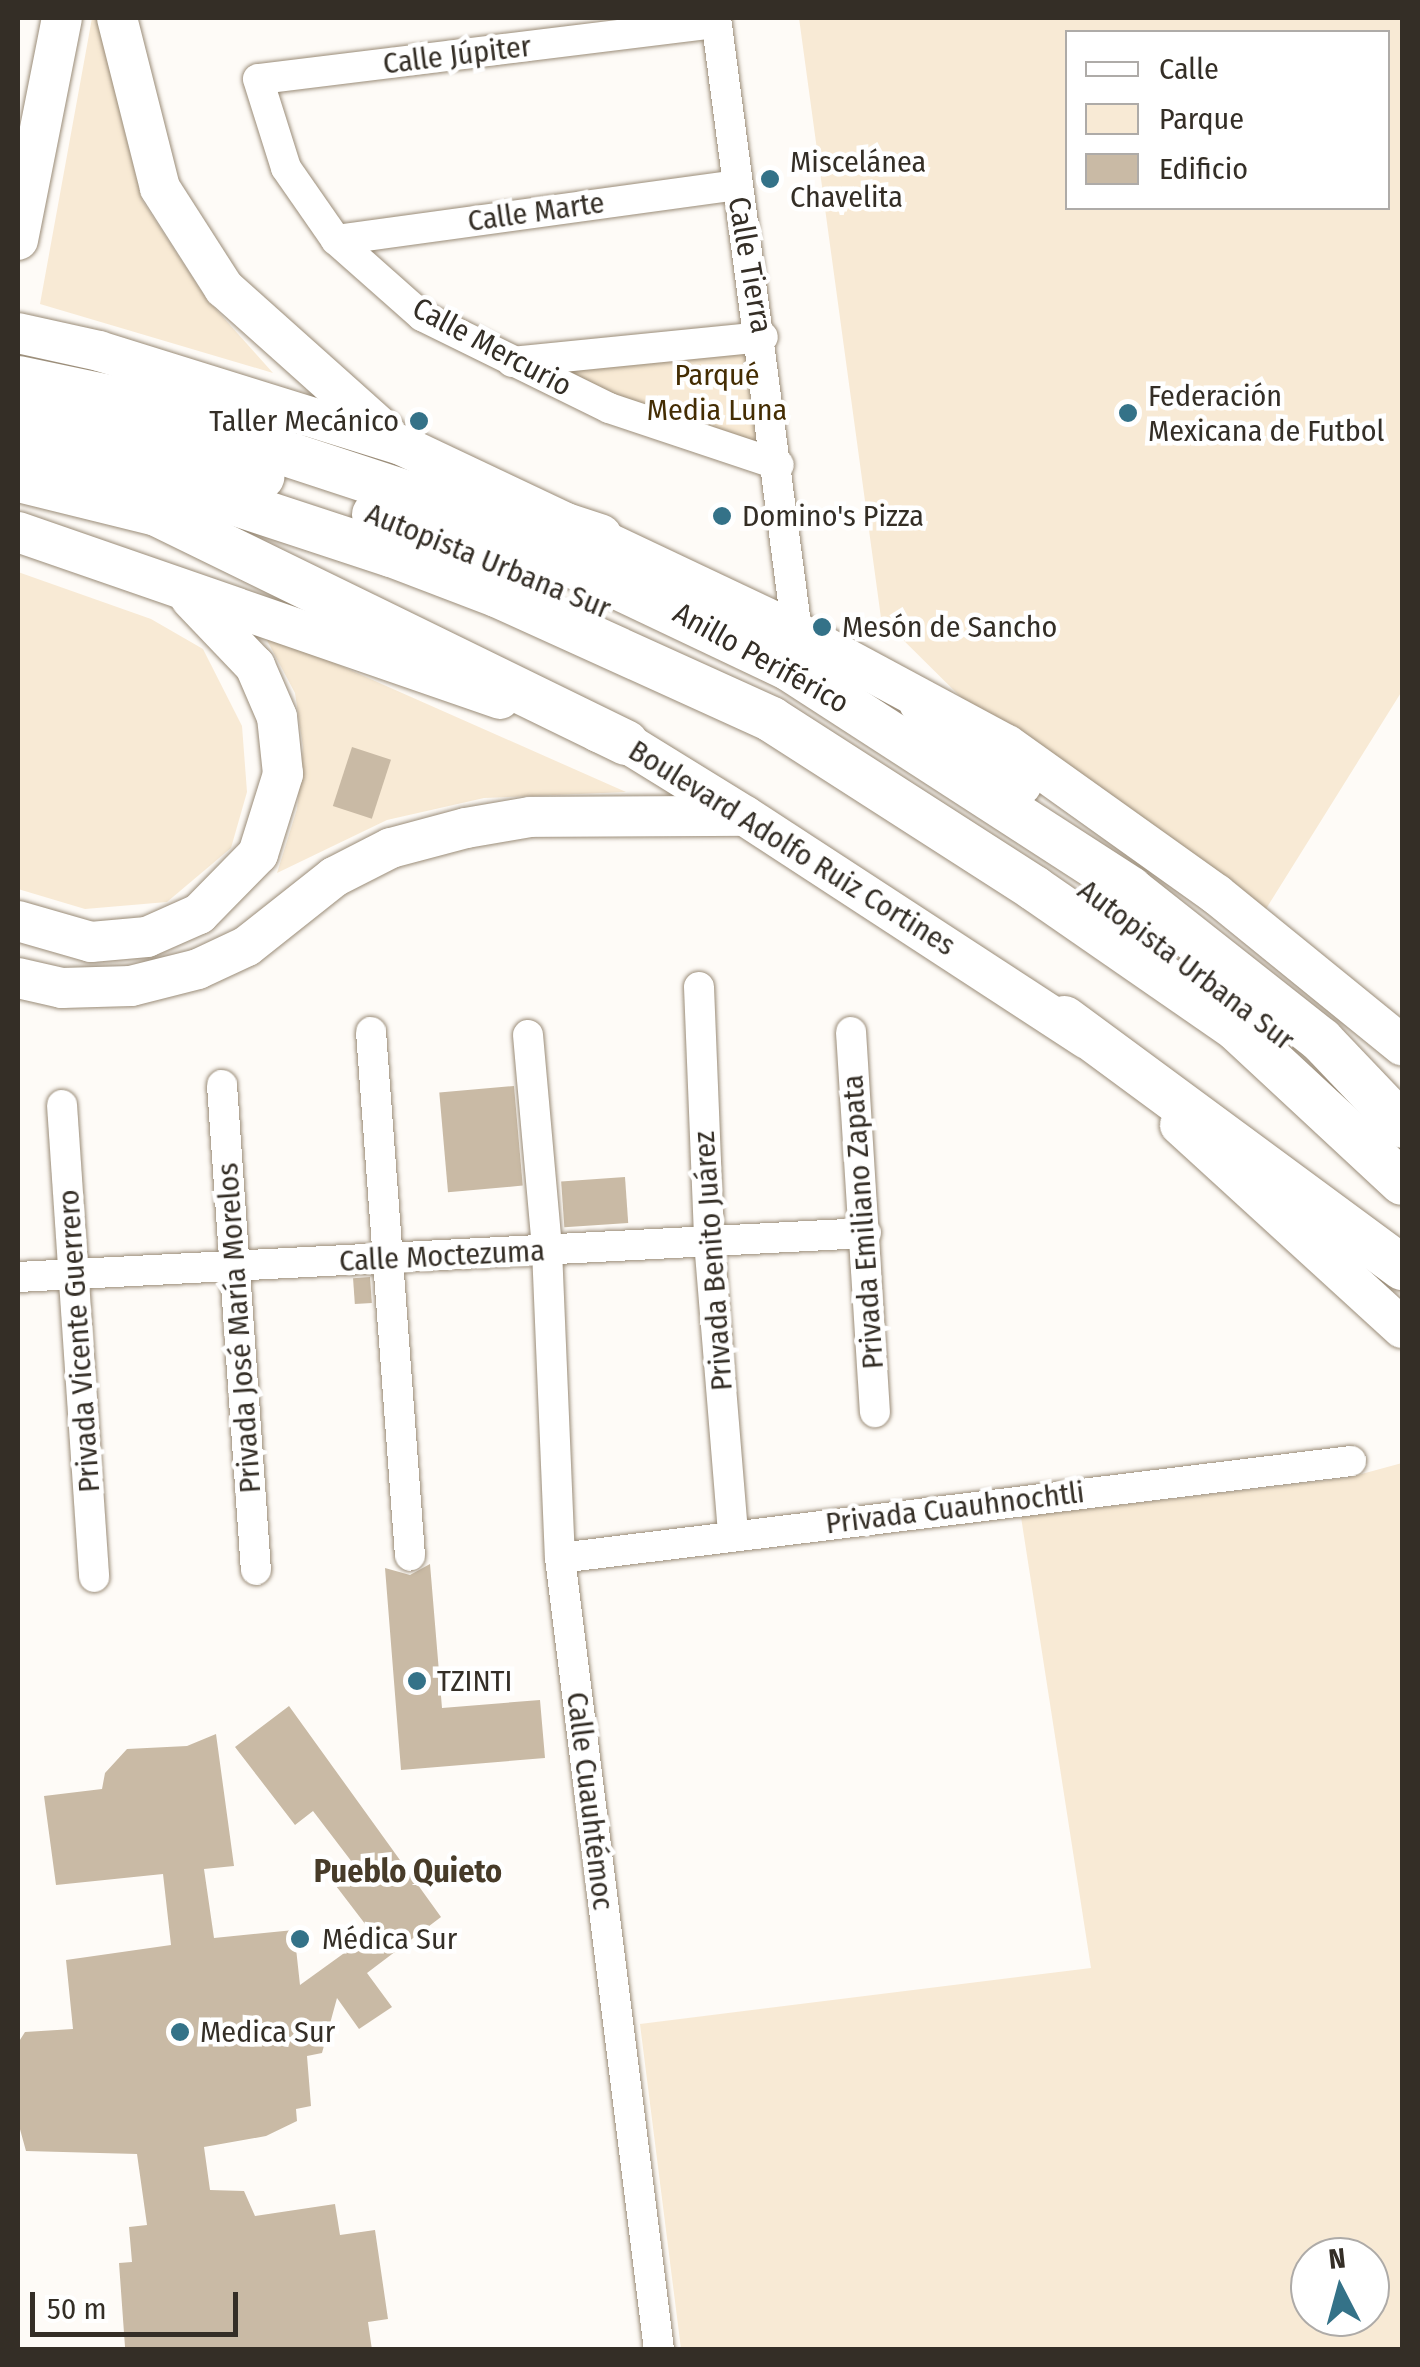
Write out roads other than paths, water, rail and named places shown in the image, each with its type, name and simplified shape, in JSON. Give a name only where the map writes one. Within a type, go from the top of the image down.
[{"type":"highway","name":"Anillo Periférico","points":[[18,378],[128,401],[450,507],[790,668],[1095,864],[1321,1040],[1402,1125]]},
{"type":"highway","points":[[128,401],[272,429],[600,536]]},
{"type":"highway","name":"Autopista Urbana Sur","points":[[18,412],[237,468],[401,523],[587,599],[777,691],[949,789],[1056,866],[1262,1020],[1350,1093],[1402,1148]]},
{"type":"highway","name":"Autopista Urbana Sur","points":[[18,446],[208,494],[391,554],[496,594],[771,719],[1034,888],[1236,1028],[1402,1182]]},
{"type":"highway","points":[[18,480],[148,510],[384,576],[491,617],[749,736],[1078,942],[1298,1102],[1402,1195]]},
{"type":"highway","points":[[148,510],[626,742]]},
{"type":"highway","points":[[921,702],[1102,846],[1321,1040]]},
{"type":"highway","points":[[1064,1018],[1402,1267]]},
{"type":"main road","points":[[20,231],[62,18]]},
{"type":"main road","points":[[118,18],[160,188],[224,288],[400,445]]},
{"type":"main road","points":[[18,333],[100,351],[400,445],[600,536],[796,632],[1008,746],[1216,894],[1402,1045]]},
{"type":"main road","name":"Boulevard Adolfo Ruiz Cortines","points":[[18,532],[121,564],[626,742],[1064,1018],[1402,1328]]},
{"type":"main road","points":[[18,922],[91,942],[174,928],[242,877],[278,801],[277,718],[255,666],[197,603],[121,564]]},
{"type":"main road","points":[[18,978],[62,988],[130,986],[198,970],[247,946],[334,877],[391,848],[466,828],[530,817],[745,816]]},
{"type":"street","name":"Calle Júpiter","points":[[258,79],[716,20]]},
{"type":"street","name":"Calle Tierra","points":[[716,20],[736,185],[779,466],[796,632]]},
{"type":"street","name":"Calle Mercurio","points":[[258,79],[286,168],[336,240],[422,316],[609,408],[779,466]]},
{"type":"street","name":"Calle Marte","points":[[336,240],[736,185]]},
{"type":"street","points":[[512,362],[762,338]]},
{"type":"street","name":"Privada Benito Juárez","points":[[699,987],[708,1240],[733,1534]]},
{"type":"street","points":[[371,1032],[391,1259],[410,1556]]},
{"type":"street","name":"Privada Emiliano Zapata","points":[[851,1032],[875,1412]]},
{"type":"street","name":"Calle Cuauhtémoc","points":[[528,1035],[548,1250],[560,1558],[659,2350]]},
{"type":"street","name":"Privada José María Morelos","points":[[222,1084],[256,1570]]},
{"type":"street","name":"Privada Vicente Guerrero","points":[[62,1104],[94,1577]]},
{"type":"street","name":"Calle Moctezuma","points":[[18,1277],[866,1233]]},
{"type":"street","name":"Privada Cuauhnochtli","points":[[560,1558],[1351,1460]]},
{"type":"place","name":"Miscelánea Chavelita","points":[[770,179]]},
{"type":"place","name":"Federación Mexicana de Futbol","points":[[1128,413]]},
{"type":"place","name":"Taller Mecánico","points":[[419,421]]},
{"type":"place","name":"Domino's Pizza","points":[[722,516]]},
{"type":"place","name":"Mesón de Sancho","points":[[822,627]]},
{"type":"place","name":"TZINTI","points":[[417,1681]]},
{"type":"place","name":"Médica Sur","points":[[300,1939]]},
{"type":"place","name":"Medica Sur","points":[[180,2032]]},
{"type":"district","name":"Pueblo Quieto","points":[[408,1871]]},
{"type":"park label","name":"Parqué Media Luna","points":[[717,392]]}]
